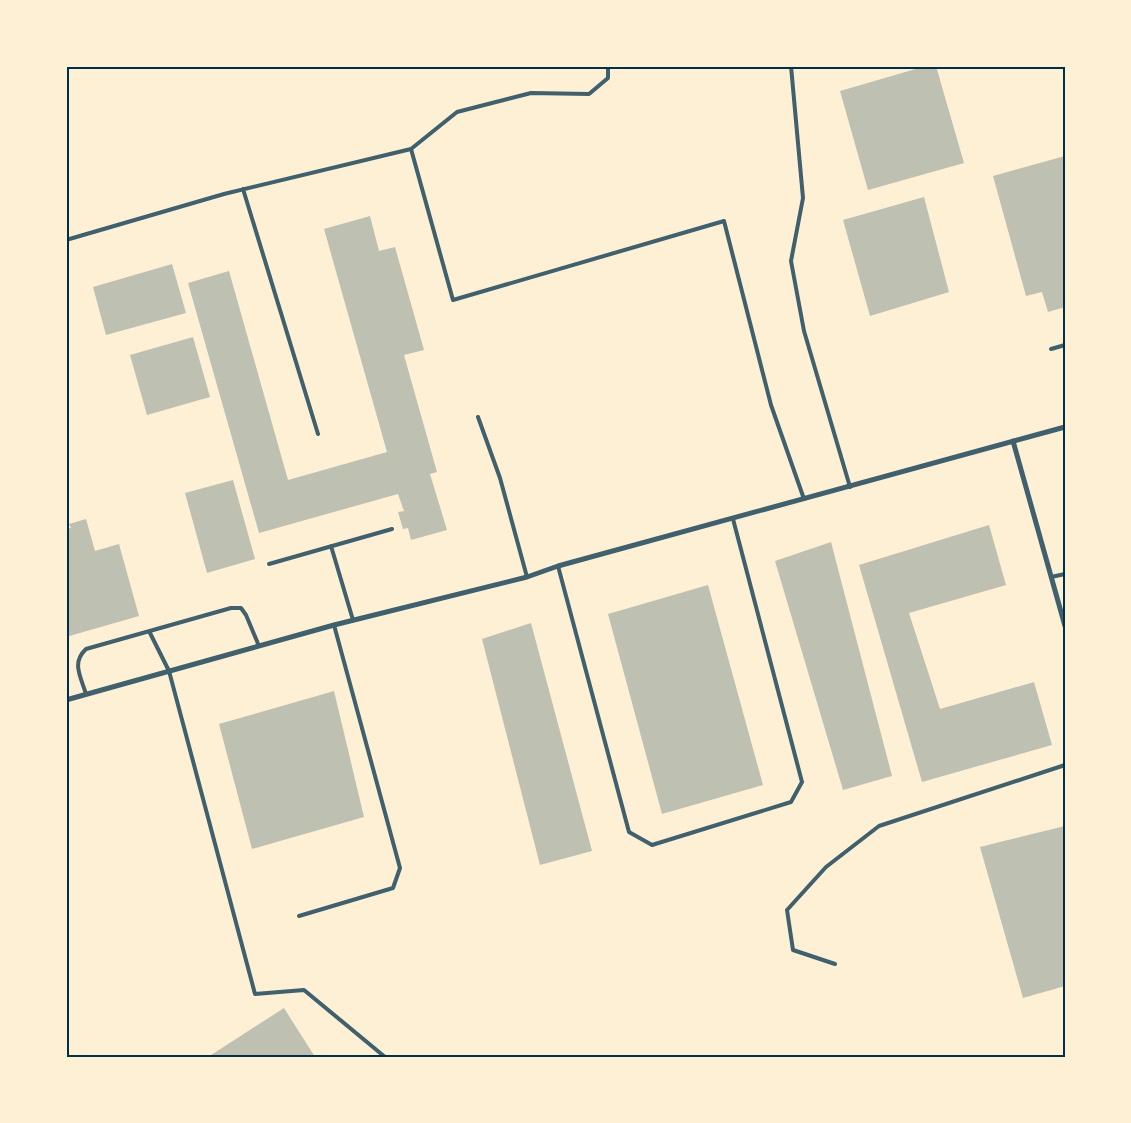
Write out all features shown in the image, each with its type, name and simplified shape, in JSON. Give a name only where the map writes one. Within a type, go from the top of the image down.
[{"type":"street","points":[[66,700],[334,625],[527,577],[558,566],[1065,427]]},
{"type":"street","points":[[1013,441],[1065,626]]},
{"type":"lane","points":[[66,240],[243,189],[411,149],[457,112],[531,93],[589,94],[608,78],[608,66]]},
{"type":"lane","points":[[791,66],[803,198],[791,261],[804,330],[850,487]]},
{"type":"lane","points":[[411,149],[453,300],[724,221],[771,405],[804,499]]},
{"type":"lane","points":[[243,189],[318,434]]},
{"type":"lane","points":[[1051,349],[1065,345]]},
{"type":"lane","points":[[478,417],[500,478],[527,577]]},
{"type":"lane","points":[[558,566],[629,832],[652,845],[791,802],[802,782],[733,519]]},
{"type":"lane","points":[[269,564],[392,529]]},
{"type":"lane","points":[[331,546],[353,620]]},
{"type":"lane","points":[[1051,577],[1065,574]]},
{"type":"lane","points":[[86,694],[77,664],[79,655],[86,649],[231,608],[241,608],[246,615],[259,646]]},
{"type":"lane","points":[[299,916],[393,888],[400,868],[334,625]]},
{"type":"lane","points":[[149,631],[169,671],[254,994],[304,990],[385,1057]]},
{"type":"lane","points":[[834,964],[794,950],[786,910],[826,866],[879,826],[1065,765]]},
{"type":"building","points":[[926,66],[936,66],[964,163],[868,190],[840,91]]},
{"type":"building","points":[[1065,156],[1065,307],[1048,312],[1042,292],[1026,296],[993,176]]},
{"type":"building","points":[[924,197],[949,292],[870,316],[843,220]]},
{"type":"building","points":[[370,216],[379,251],[395,247],[424,350],[404,355],[437,472],[430,474],[447,530],[411,540],[408,528],[403,529],[398,512],[404,511],[398,494],[259,533],[188,283],[229,271],[288,480],[387,452],[324,229]]},
{"type":"building","points":[[172,264],[186,313],[106,335],[93,287]]},
{"type":"building","points":[[193,337],[210,397],[147,415],[130,355]]},
{"type":"building","points":[[233,480],[255,559],[207,573],[185,493]]},
{"type":"building","points":[[86,519],[95,551],[119,544],[139,616],[66,637],[66,529],[71,528],[69,524]]},
{"type":"building","points":[[989,525],[1006,585],[909,613],[940,709],[1034,682],[1052,745],[922,782],[859,565]]},
{"type":"building","points":[[831,542],[892,776],[843,790],[775,561]]},
{"type":"building","points":[[708,585],[763,785],[662,814],[608,614]]},
{"type":"building","points":[[531,623],[592,851],[540,865],[482,639]]},
{"type":"building","points":[[334,691],[364,817],[252,849],[219,724]]},
{"type":"building","points":[[1065,826],[1065,986],[1023,998],[980,847]]},
{"type":"building","points":[[284,1008],[315,1057],[208,1057]]}]
